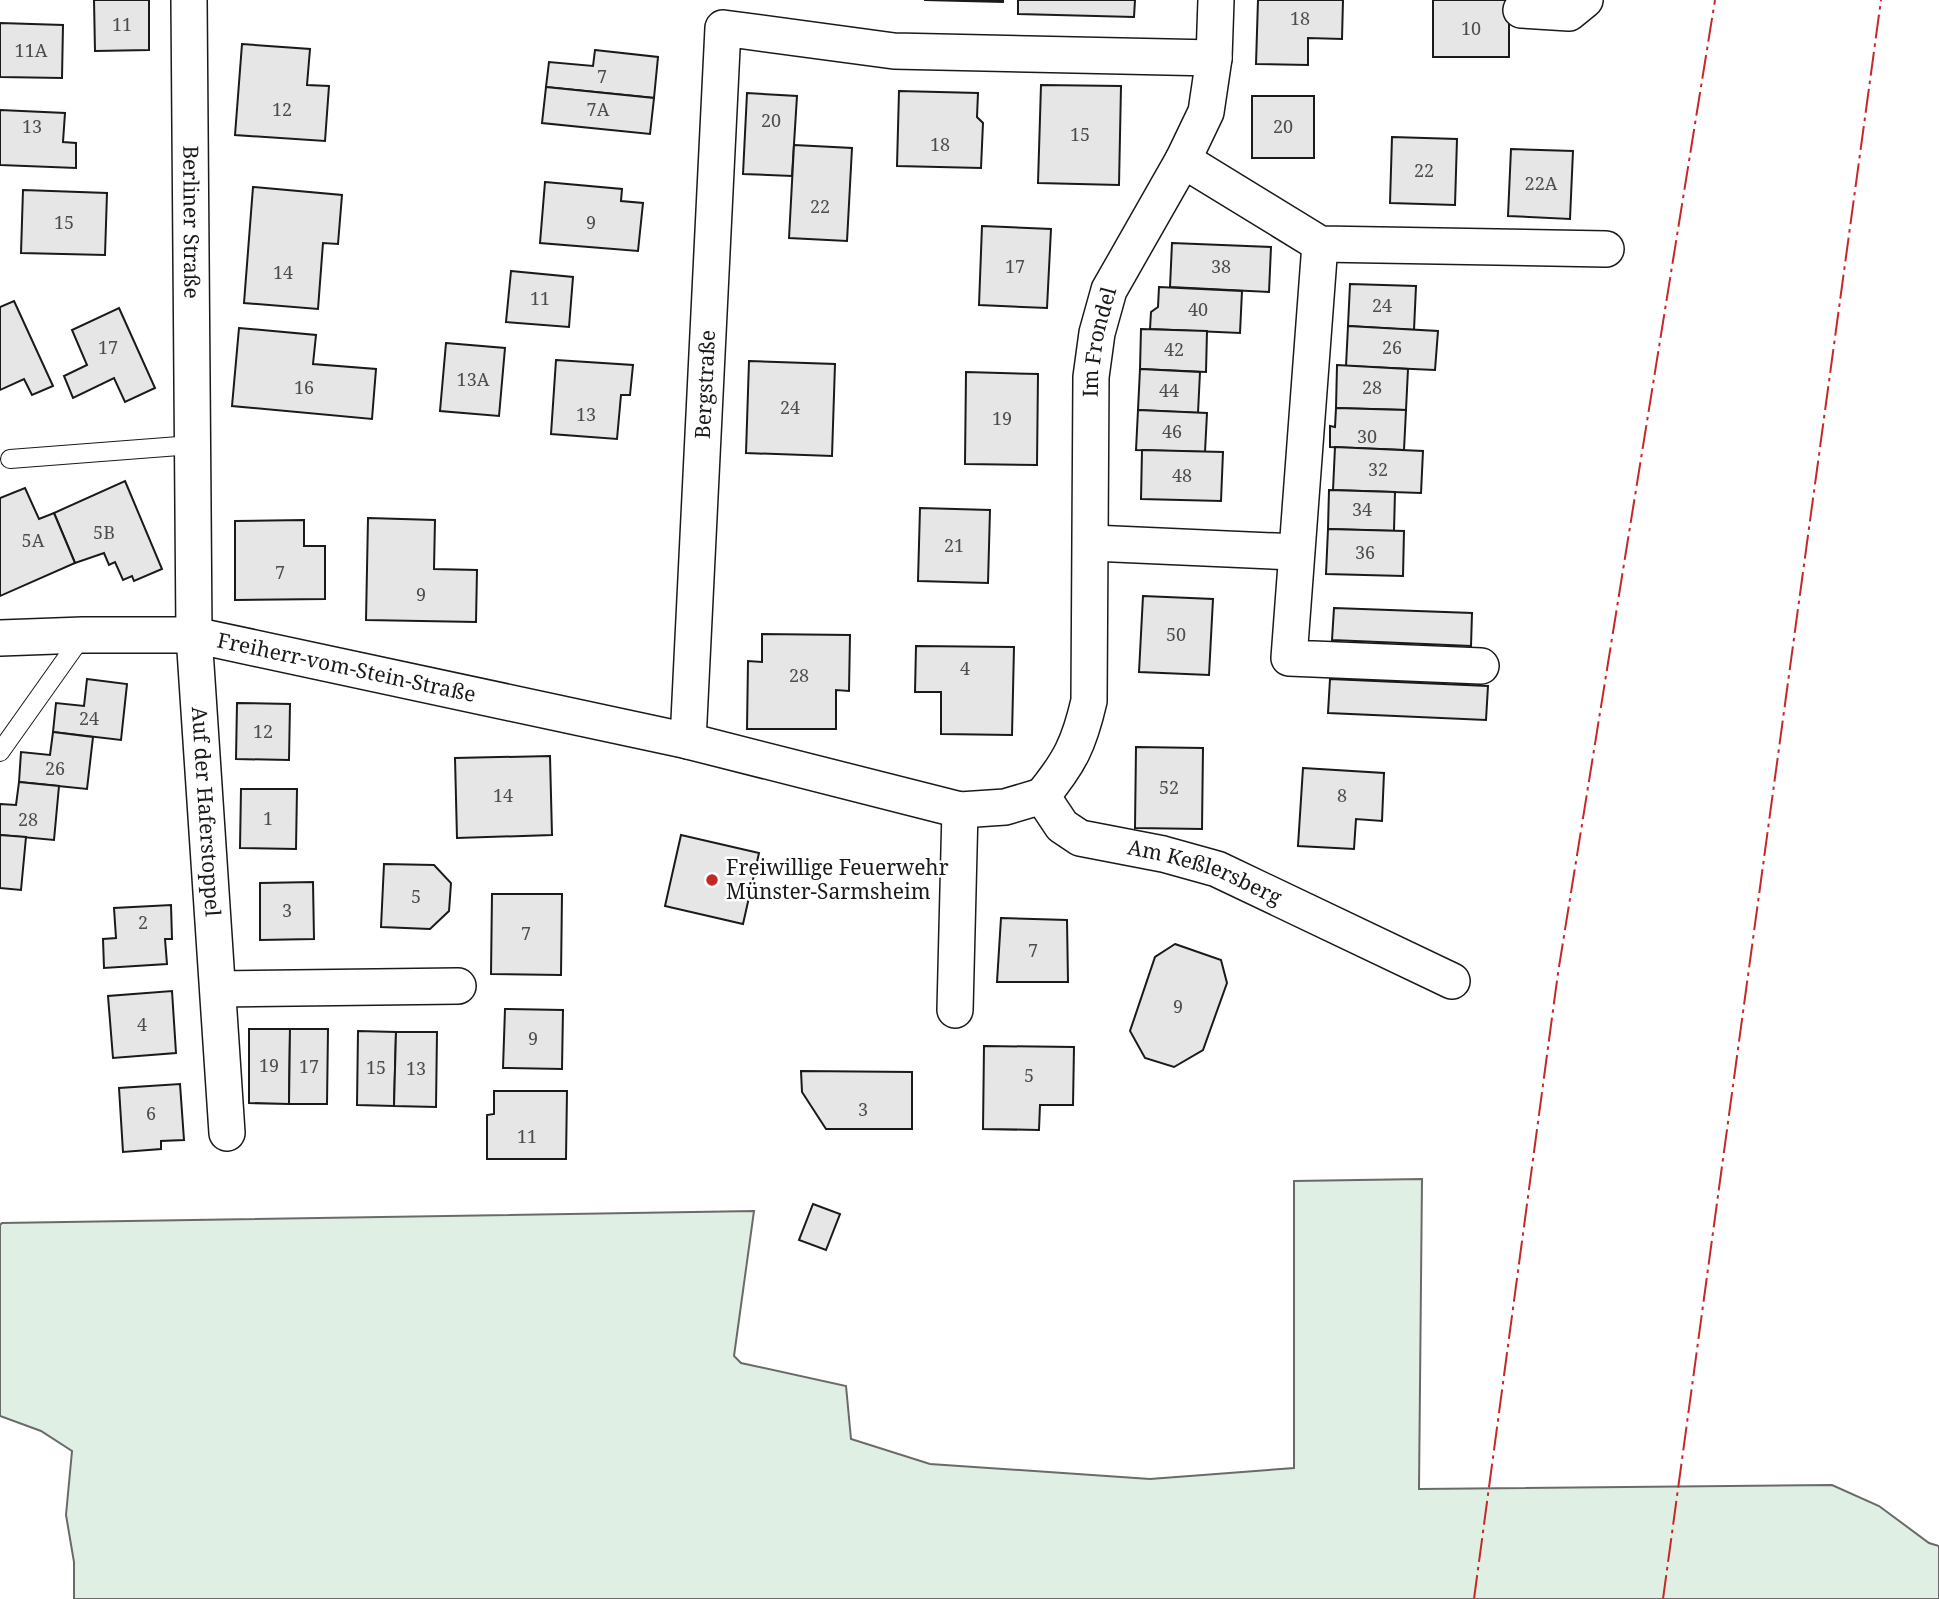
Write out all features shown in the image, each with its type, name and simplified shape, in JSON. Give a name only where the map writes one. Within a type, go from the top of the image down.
[{"type":"street","name":"Berliner Straße","points":[[189,0],[194,635]]},
{"type":"street","name":"Im Frondel","points":[[1042,796],[1066,767],[1081,736],[1088,701],[1091,377],[1097,333],[1109,290],[1183,160],[1206,112],[1214,58],[1216,0]]},
{"type":"street","points":[[1521,10],[1569,13],[1586,0]]},
{"type":"street","name":"Bergstraße","points":[[688,741],[723,14],[894,51],[1214,58]]},
{"type":"street","points":[[1183,160],[1320,244],[1606,249]]},
{"type":"street","points":[[1320,244],[1289,658],[1481,666]]},
{"type":"street","points":[[1091,543],[1295,552]]},
{"type":"street","name":"Freiherr-vom-Stein-Straße","points":[[0,638],[194,635],[688,741]]},
{"type":"street","name":"Auf der Haferstoppel","points":[[194,635],[227,1133]]},
{"type":"street","points":[[688,741],[960,810],[1005,807],[1042,796]]},
{"type":"street","name":"Am Keßlersberg","points":[[1042,796],[1062,826],[1080,838],[1163,854],[1217,869],[1452,981]]},
{"type":"street","points":[[955,1010],[960,810]]},
{"type":"street","points":[[218,989],[458,986]]},
{"type":"lane","points":[[10,459],[192,445]]},
{"type":"lane","points":[[0,752],[83,635]]},
{"type":"green space","points":[[1422,1179],[1419,1489],[1832,1485],[1879,1506],[1929,1543],[1939,1546],[1939,1599],[74,1599],[74,1562],[66,1515],[72,1451],[41,1431],[0,1416],[2,1223],[754,1211],[734,1356],[741,1363],[846,1386],[851,1439],[930,1464],[1150,1479],[1294,1468],[1294,1181]]},
{"type":"building","points":[[94,0],[149,0],[149,50],[95,51]]},
{"type":"building","points":[[924,0],[1003,0],[1003,2]]},
{"type":"building","points":[[1018,0],[1135,0],[1134,17],[1018,14]]},
{"type":"building","points":[[1258,0],[1343,0],[1342,39],[1308,38],[1308,65],[1256,64]]},
{"type":"building","points":[[1433,0],[1509,0],[1509,57],[1433,57]]},
{"type":"building","points":[[0,23],[63,25],[62,78],[0,77]]},
{"type":"building","points":[[242,44],[310,49],[307,85],[329,86],[325,141],[235,135]]},
{"type":"building","points":[[595,50],[658,57],[654,98],[546,87],[549,62],[593,66]]},
{"type":"building","points":[[1041,85],[1121,86],[1119,185],[1038,183]]},
{"type":"building","points":[[546,87],[654,98],[650,134],[542,123]]},
{"type":"building","points":[[899,91],[978,93],[977,117],[983,123],[981,168],[897,166]]},
{"type":"building","points":[[747,93],[797,96],[792,176],[743,174]]},
{"type":"building","points":[[1252,96],[1314,96],[1314,158],[1252,158]]},
{"type":"building","points":[[0,110],[65,113],[63,142],[76,143],[76,168],[0,165]]},
{"type":"building","points":[[1392,137],[1457,139],[1455,205],[1390,203]]},
{"type":"building","points":[[794,145],[852,148],[847,241],[789,238]]},
{"type":"building","points":[[1511,149],[1573,151],[1570,219],[1508,216]]},
{"type":"building","points":[[545,182],[622,189],[621,201],[643,203],[638,251],[540,243]]},
{"type":"building","points":[[253,187],[342,195],[338,244],[323,243],[318,309],[244,303]]},
{"type":"building","points":[[23,190],[107,193],[105,255],[21,253]]},
{"type":"building","points":[[982,226],[1051,229],[1047,308],[979,305]]},
{"type":"building","points":[[1172,243],[1271,247],[1269,292],[1170,287]]},
{"type":"building","points":[[511,271],[573,277],[569,327],[506,322]]},
{"type":"building","points":[[1350,284],[1416,286],[1414,330],[1348,326]]},
{"type":"building","points":[[1159,287],[1242,291],[1240,333],[1150,329],[1151,312],[1158,307]]},
{"type":"building","points":[[14,301],[53,386],[32,395],[24,379],[0,390],[0,307]]},
{"type":"building","points":[[119,308],[155,388],[125,402],[114,378],[73,398],[64,376],[87,365],[72,330]]},
{"type":"building","points":[[1348,326],[1438,331],[1435,370],[1346,366]]},
{"type":"building","points":[[239,328],[316,335],[313,364],[376,369],[372,419],[232,406]]},
{"type":"building","points":[[1141,329],[1207,331],[1206,372],[1140,369]]},
{"type":"building","points":[[446,343],[505,348],[499,416],[440,411]]},
{"type":"building","points":[[556,360],[633,365],[630,395],[621,395],[617,439],[551,434]]},
{"type":"building","points":[[749,361],[835,364],[832,456],[746,453]]},
{"type":"building","points":[[1337,365],[1408,369],[1406,410],[1336,408]]},
{"type":"building","points":[[1140,369],[1200,372],[1198,413],[1138,410]]},
{"type":"building","points":[[966,372],[1038,374],[1037,465],[965,464]]},
{"type":"building","points":[[1336,408],[1406,410],[1404,450],[1330,447],[1330,426],[1335,427]]},
{"type":"building","points":[[1138,410],[1207,413],[1205,452],[1136,450]]},
{"type":"building","points":[[1335,447],[1423,451],[1421,493],[1333,490]]},
{"type":"building","points":[[1142,450],[1223,452],[1221,501],[1141,499]]},
{"type":"building","points":[[125,481],[162,569],[134,581],[132,576],[123,580],[115,562],[109,565],[104,553],[75,563],[54,513]]},
{"type":"building","points":[[25,488],[39,519],[54,513],[75,563],[0,596],[0,498]]},
{"type":"building","points":[[1329,490],[1395,492],[1394,531],[1328,529]]},
{"type":"building","points":[[920,508],[990,510],[988,583],[918,581]]},
{"type":"building","points":[[368,518],[435,520],[434,569],[477,570],[476,622],[366,620]]},
{"type":"building","points":[[304,520],[304,546],[325,546],[325,599],[235,600],[235,521]]},
{"type":"building","points":[[1328,529],[1404,531],[1403,576],[1326,574]]},
{"type":"building","points":[[1143,596],[1213,599],[1209,675],[1139,672]]},
{"type":"building","points":[[1334,608],[1472,613],[1471,646],[1332,640]]},
{"type":"building","points":[[762,634],[850,635],[849,691],[836,690],[836,729],[747,729],[748,661],[762,662]]},
{"type":"building","points":[[916,646],[1014,647],[1012,735],[941,734],[941,692],[915,692]]},
{"type":"building","points":[[87,679],[127,684],[121,740],[53,732],[56,703],[84,706]]},
{"type":"building","points":[[1330,679],[1488,686],[1486,720],[1328,713]]},
{"type":"building","points":[[237,703],[290,704],[289,760],[236,759]]},
{"type":"building","points":[[53,732],[93,737],[87,789],[19,782],[21,752],[50,755]]},
{"type":"building","points":[[1136,747],[1203,748],[1202,829],[1135,828]]},
{"type":"building","points":[[550,756],[552,835],[457,838],[455,758]]},
{"type":"building","points":[[1303,768],[1384,773],[1382,821],[1356,819],[1354,849],[1298,846]]},
{"type":"building","points":[[19,782],[59,786],[54,840],[0,835],[0,804],[16,805]]},
{"type":"building","points":[[241,789],[297,789],[296,849],[240,848]]},
{"type":"building","points":[[0,835],[26,837],[21,890],[0,888]]},
{"type":"building","name":"Freiwillige Feuerwehr Münster-Sarmsheim","points":[[681,835],[759,853],[743,924],[665,906]]},
{"type":"building","points":[[384,864],[434,865],[451,883],[449,911],[430,929],[381,927]]},
{"type":"building","points":[[313,882],[314,939],[260,940],[260,883]]},
{"type":"building","points":[[492,894],[562,894],[561,975],[491,974]]},
{"type":"building","points":[[171,905],[172,939],[165,939],[167,964],[104,968],[103,939],[116,938],[114,908]]},
{"type":"building","points":[[1001,918],[1067,920],[1068,982],[997,982]]},
{"type":"building","points":[[1175,944],[1221,960],[1227,983],[1203,1050],[1174,1067],[1145,1058],[1130,1031],[1155,957]]},
{"type":"building","points":[[172,991],[176,1053],[113,1058],[108,996]]},
{"type":"building","points":[[505,1009],[563,1010],[562,1069],[503,1068]]},
{"type":"building","points":[[249,1029],[290,1029],[289,1104],[249,1103]]},
{"type":"building","points":[[290,1029],[328,1029],[327,1104],[289,1104]]},
{"type":"building","points":[[358,1031],[396,1032],[394,1106],[357,1105]]},
{"type":"building","points":[[396,1032],[437,1032],[436,1107],[394,1106]]},
{"type":"building","points":[[984,1046],[1074,1047],[1073,1105],[1040,1105],[1039,1130],[983,1129]]},
{"type":"building","points":[[801,1071],[912,1072],[912,1129],[826,1129],[802,1092]]},
{"type":"building","points":[[180,1084],[184,1140],[161,1141],[161,1149],[123,1152],[119,1088]]},
{"type":"building","points":[[494,1091],[567,1091],[566,1159],[487,1159],[487,1115],[494,1114]]},
{"type":"building","points":[[813,1204],[840,1214],[826,1250],[799,1240]]},
{"type":"power","points":[[1474,1599],[1558,973],[1715,0]]},
{"type":"power","points":[[1663,1599],[1881,0]]},
{"type":"place","name":"Freiwillige Feuerwehr Münster-Sarmsheim","points":[[712,880]]}]
